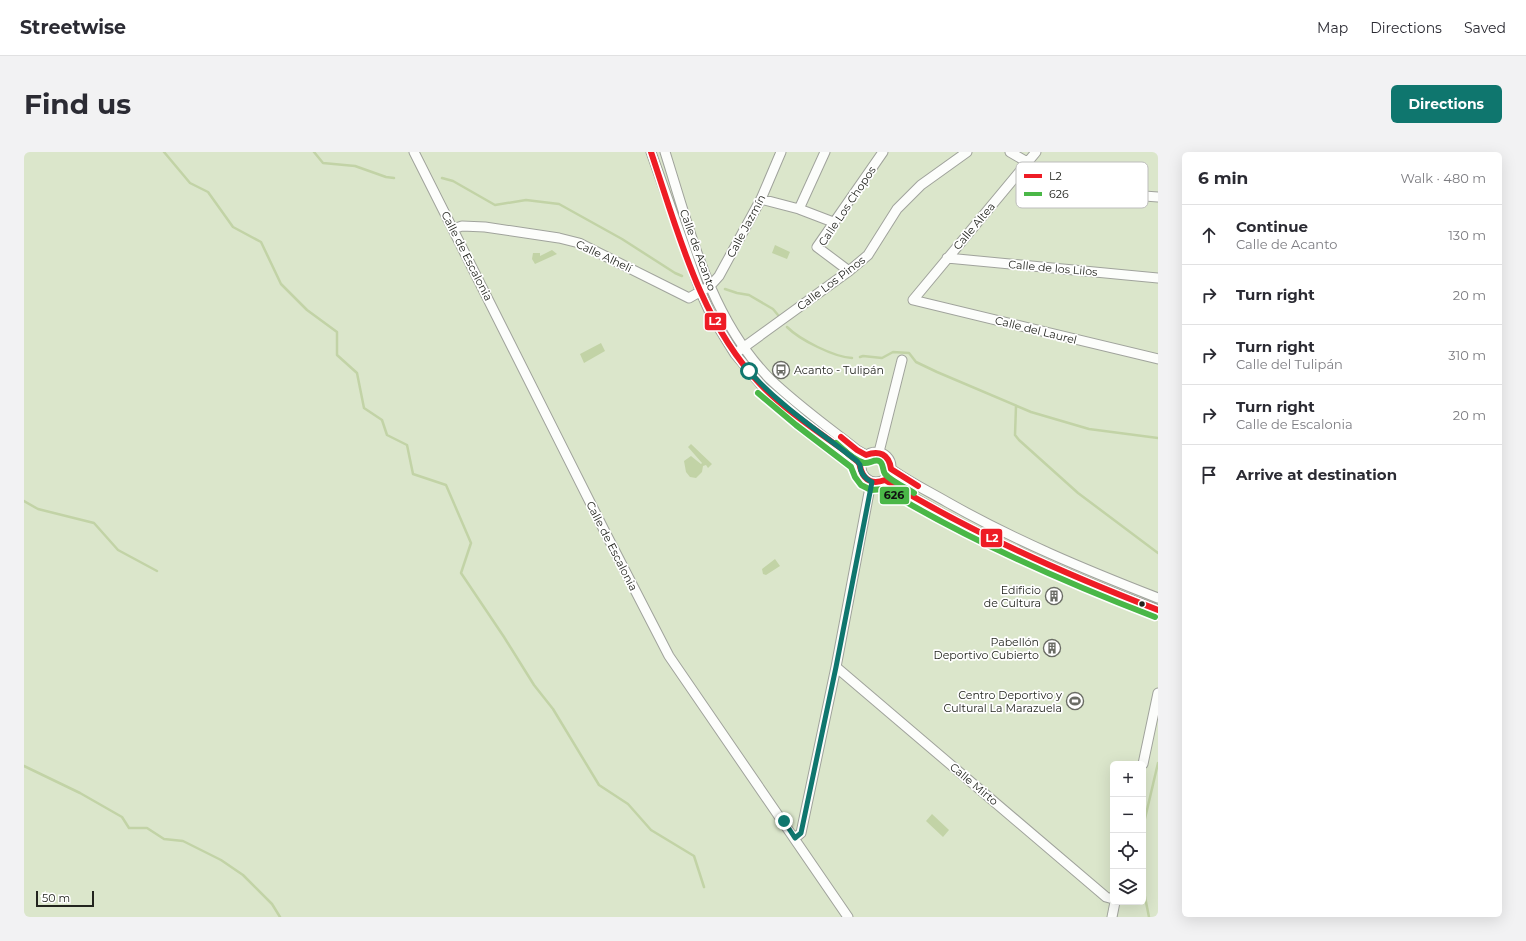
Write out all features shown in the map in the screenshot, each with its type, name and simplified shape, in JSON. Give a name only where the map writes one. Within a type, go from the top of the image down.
[{"type":"street","name":"Calle de Escalonia","points":[[414,152],[669,656],[848,917]]},
{"type":"street","name":"Calle de Acanto","points":[[651,152],[701,293],[711,315],[735,354],[763,387],[860,465]]},
{"type":"street","name":"Calle de Acanto","points":[[665,152],[701,265],[720,310],[744,347],[757,364],[776,384],[814,416],[866,455]]},
{"type":"street","name":"Calle Jazmín","points":[[701,293],[719,276],[761,199],[781,152]]},
{"type":"street","points":[[799,209],[826,152]]},
{"type":"street","name":"Calle Los Chopos","points":[[849,271],[817,247],[883,152]]},
{"type":"street","name":"Calle Los Pinos","points":[[735,354],[849,271],[868,255],[897,209],[921,185],[967,152]]},
{"type":"street","points":[[1010,152],[1027,162]]},
{"type":"street","name":"Calle Altea","points":[[1027,162],[1036,152]]},
{"type":"street","name":"Calle Altea","points":[[913,300],[1016,175]]},
{"type":"street","points":[[1148,197],[1158,198]]},
{"type":"street","points":[[761,199],[799,209],[834,222]]},
{"type":"street","name":"Calle Alhelí","points":[[453,229],[462,226],[485,227],[559,238],[579,243],[689,298],[701,293]]},
{"type":"street","name":"Calle de los Lilos","points":[[947,258],[1158,278]]},
{"type":"street","name":"Calle del Laurel","points":[[913,300],[1158,359]]},
{"type":"street","points":[[880,452],[902,360]]},
{"type":"street","points":[[875,451],[880,452],[890,460],[891,469],[885,480],[881,482],[872,482],[864,477],[860,469],[860,465],[866,455],[875,451]]},
{"type":"street","points":[[891,469],[962,510],[1026,544],[1096,574],[1158,598]]},
{"type":"street","points":[[885,480],[956,520],[1022,554],[1090,584],[1158,610]]},
{"type":"street","points":[[795,838],[801,833],[836,667],[872,482]]},
{"type":"street","name":"Calle Mirto","points":[[836,667],[1100,892],[1110,898]]},
{"type":"street","points":[[1144,761],[1158,693]]},
{"type":"street","points":[[1112,917],[1114,905]]},
{"type":"shaded area","points":[[24,152],[1158,152],[1158,917],[24,917]]},
{"type":"shaded area","points":[[775,245],[790,252],[787,259],[772,253]]},
{"type":"shaded area","points":[[552,250],[557,254],[535,264],[532,259],[533,253],[540,253],[540,256]]},
{"type":"shaded area","points":[[601,343],[605,351],[584,363],[580,354]]},
{"type":"shaded area","points":[[691,444],[712,464],[708,468],[706,465],[703,466],[702,472],[696,478],[690,477],[686,472],[684,461],[691,456],[701,464],[702,463],[688,447]]},
{"type":"shaded area","points":[[775,559],[780,566],[766,575],[763,574],[762,569]]},
{"type":"shaded area","points":[[932,814],[949,830],[943,837],[926,821]]},
{"type":"waterway","points":[[164,152],[190,183],[208,192],[233,227],[261,242],[281,284],[307,310],[337,332],[337,355],[357,373],[364,408],[382,420],[387,435],[407,445],[413,474],[446,485],[471,543],[461,573],[534,685],[553,709],[599,785],[628,804],[651,830],[694,856],[704,887]]},
{"type":"waterway","points":[[314,152],[323,163],[355,166],[386,177],[394,178]]},
{"type":"waterway","points":[[442,178],[453,181],[495,205],[526,200],[559,204],[622,239],[682,276]]},
{"type":"waterway","points":[[725,289],[749,295],[773,309],[778,315]]},
{"type":"waterway","points":[[787,327],[800,337],[818,347],[836,355],[852,358]]},
{"type":"waterway","points":[[860,357],[882,358],[893,352],[909,353],[916,362],[1031,412],[1089,429],[1158,438]]},
{"type":"waterway","points":[[1016,406],[1015,435],[1019,440],[1078,493],[1158,553]]},
{"type":"waterway","points":[[24,501],[38,509],[94,523],[118,550],[157,571]]},
{"type":"waterway","points":[[1146,814],[1158,763]]},
{"type":"waterway","points":[[24,766],[80,793],[122,817],[129,828],[147,828],[164,839],[183,841],[221,860],[243,875],[272,904],[280,917]]},
{"type":"waterway","points":[[1146,902],[1149,917]]},
{"type":"transit line","name":"L2","points":[[651,152],[682,244],[706,304],[721,332],[739,359],[770,394],[802,420],[846,452],[859,464],[863,474],[870,481],[877,482],[885,480],[951,517],[1018,551],[1088,582],[1158,610]]},
{"type":"transit line","name":"626","points":[[758,393],[796,425],[851,467],[855,477],[861,485],[871,490],[884,489],[949,526],[1016,559],[1155,617]]},
{"type":"transit line","name":"L2","points":[[841,437],[857,450],[866,455],[875,453],[883,454],[888,460],[891,469],[918,486]]},
{"type":"transit line","name":"626","points":[[836,443],[860,462],[881,462],[884,472],[888,477],[914,493]]},
{"type":"place","name":"Acanto - Tulipán","points":[[781,370]]},
{"type":"place","name":"Edificio de Cultura","points":[[1054,596]]},
{"type":"place","name":"Pabellón Deportivo Cubierto","points":[[1052,648]]},
{"type":"place","name":"Centro Deportivo y Cultural La Marazuela","points":[[1075,701]]},
{"type":"route","points":[[749,371],[763,387],[801,419],[857,461],[864,477],[872,482],[836,667],[801,833],[795,838],[784,821]]}]
